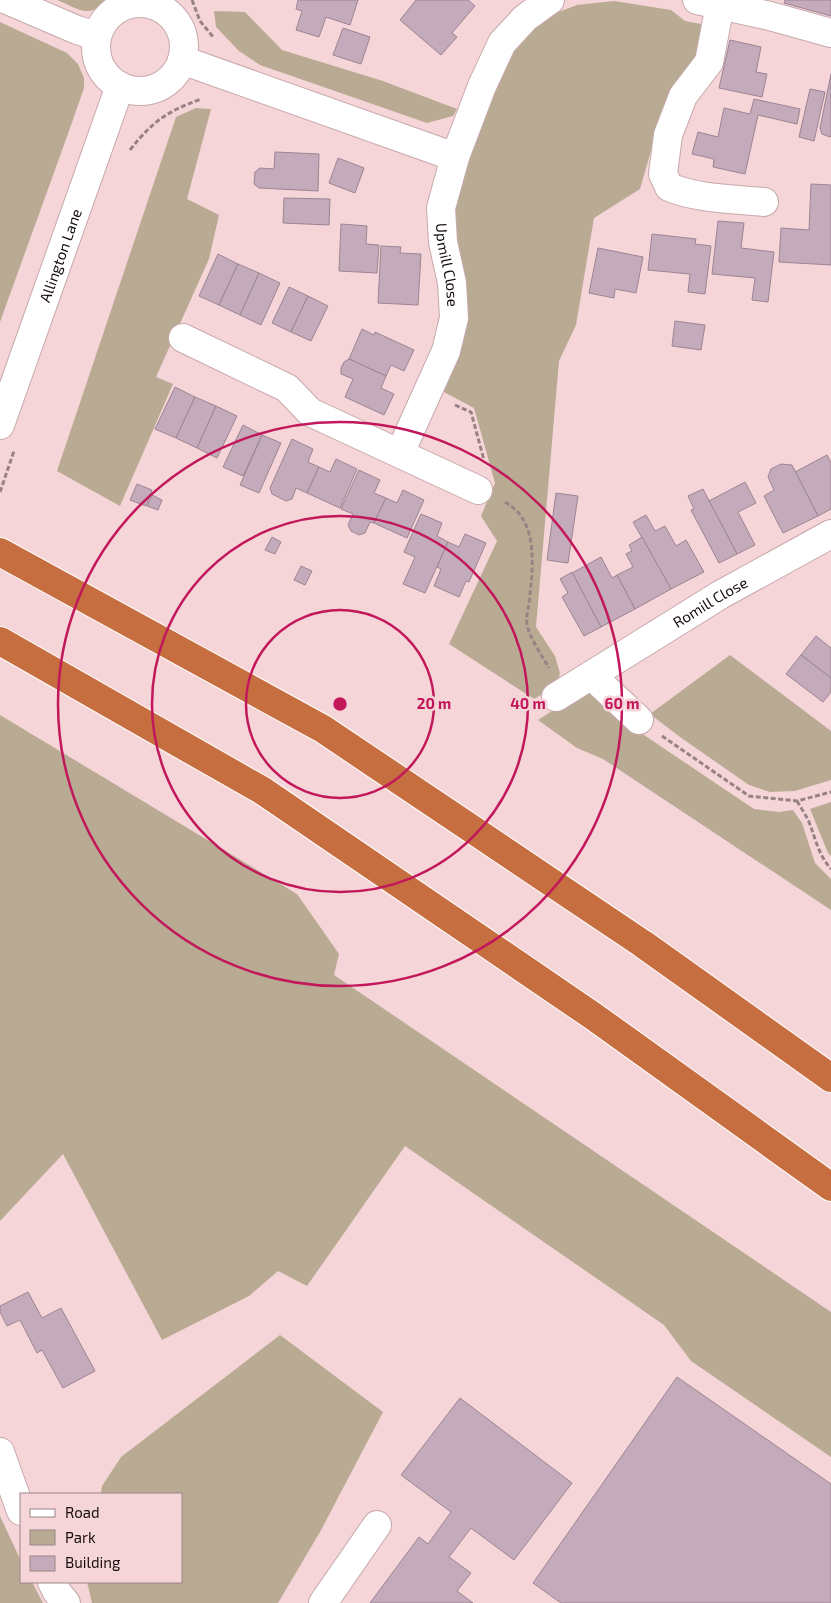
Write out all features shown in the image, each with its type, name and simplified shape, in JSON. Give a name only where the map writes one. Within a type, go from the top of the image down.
[{"type":"highway","points":[[0,552],[323,729],[643,944],[831,1078]]},
{"type":"highway","points":[[0,641],[263,791],[593,1016],[831,1186]]},
{"type":"street","points":[[8,0],[77,30],[97,36]]},
{"type":"street","name":"Upmill Close","points":[[400,453],[446,352],[454,318],[452,283],[443,242],[441,208],[455,157],[482,86],[502,43],[525,18],[550,0]]},
{"type":"street","points":[[764,202],[678,191],[669,187],[664,174],[668,135],[683,96],[709,62],[709,2],[771,8],[831,33]]},
{"type":"street","points":[[155,3],[176,22],[182,34],[184,48],[182,60],[174,74],[163,84],[150,90],[134,91],[120,86],[108,78],[99,65],[95,51],[97,36],[103,22],[113,12],[126,5],[155,3]]},
{"type":"street","points":[[182,60],[455,157]]},
{"type":"street","name":"Allington Lane","points":[[0,425],[120,86]]},
{"type":"street","points":[[183,338],[287,388],[310,412],[481,491]]},
{"type":"street","name":"Romill Close","points":[[559,695],[720,595],[831,534]]},
{"type":"street","points":[[591,675],[639,720]]},
{"type":"street","points":[[0,1452],[20,1508]]},
{"type":"street","points":[[324,1603],[377,1525]]},
{"type":"street","points":[[52,1583],[66,1603]]},
{"type":"path","points":[[192,0],[200,21],[216,40]]},
{"type":"path","points":[[448,402],[471,412],[490,481],[481,491],[511,506],[523,519],[530,534],[532,552],[527,625],[559,695]]},
{"type":"path","points":[[0,492],[14,453]]},
{"type":"path","points":[[639,720],[749,796],[797,801],[831,792]]},
{"type":"path","points":[[797,801],[809,821],[814,840],[823,860],[831,869]]},
{"type":"green space","points":[[57,0],[104,0],[99,6],[88,11],[77,9]]},
{"type":"green space","points":[[614,1],[671,10],[685,21],[707,25],[707,49],[683,74],[665,102],[640,189],[594,218],[576,325],[559,361],[536,627],[555,656],[560,673],[557,686],[534,699],[449,644],[497,541],[481,516],[495,483],[474,408],[442,391],[460,354],[463,337],[453,213],[477,137],[509,53],[529,31],[553,14],[577,5]]},
{"type":"green space","points":[[214,11],[245,12],[282,50],[383,81],[457,109],[453,116],[427,123],[260,65],[239,51],[216,27]]},
{"type":"green space","points":[[0,22],[67,53],[78,64],[84,78],[84,88],[0,322]]},
{"type":"green space","points":[[196,108],[211,109],[187,199],[219,215],[209,259],[156,377],[173,384],[120,506],[57,471],[176,117]]},
{"type":"green space","points":[[730,655],[831,731],[831,780],[795,791],[770,792],[749,785],[650,714]]},
{"type":"green space","points":[[583,693],[594,693],[641,733],[754,809],[779,812],[793,810],[802,823],[815,863],[831,879],[831,910],[603,759],[577,748],[538,720]]},
{"type":"green space","points":[[0,715],[297,894],[339,954],[334,975],[831,1312],[831,1457],[691,1361],[664,1325],[405,1146],[307,1286],[278,1271],[249,1296],[162,1340],[63,1154],[0,1221]]},
{"type":"green space","points":[[831,802],[831,856],[828,853],[810,809]]},
{"type":"green space","points":[[280,1335],[383,1412],[320,1532],[278,1603],[92,1603],[87,1583],[182,1583],[182,1493],[101,1493],[102,1486],[121,1457]]},
{"type":"green space","points":[[0,1516],[20,1559],[20,1583],[33,1583],[43,1603],[0,1603]]},
{"type":"building","points":[[298,0],[358,0],[350,25],[326,17],[319,37],[296,30],[302,11],[296,9]]},
{"type":"building","points":[[416,0],[468,0],[475,6],[452,33],[457,37],[441,55],[400,20]]},
{"type":"building","points":[[785,0],[831,0],[831,16],[784,3]]},
{"type":"building","points":[[343,28],[370,37],[361,64],[333,55]]},
{"type":"building","points":[[730,40],[761,47],[756,72],[767,74],[762,97],[719,88]]},
{"type":"building","points":[[831,74],[830,137],[822,134],[820,128]]},
{"type":"building","points":[[810,89],[825,92],[814,141],[799,137]]},
{"type":"building","points":[[754,99],[800,109],[797,124],[758,115],[745,174],[713,167],[714,159],[692,154],[698,132],[718,137],[724,108],[750,114]]},
{"type":"building","points":[[275,152],[319,154],[318,191],[259,188],[254,184],[255,172],[260,168],[274,169]]},
{"type":"building","points":[[338,158],[364,168],[355,193],[329,183]]},
{"type":"building","points":[[811,184],[831,185],[831,265],[779,262],[781,228],[809,230]]},
{"type":"building","points":[[284,198],[330,199],[329,225],[283,223]]},
{"type":"building","points":[[718,221],[744,223],[741,248],[774,252],[768,302],[752,300],[755,278],[712,274]]},
{"type":"building","points":[[341,224],[367,226],[366,244],[379,245],[377,273],[339,271]]},
{"type":"building","points":[[652,234],[696,239],[695,244],[711,246],[705,294],[688,292],[690,274],[648,270]]},
{"type":"building","points":[[381,246],[401,247],[400,253],[421,254],[418,305],[378,303]]},
{"type":"building","points":[[598,248],[643,257],[636,293],[615,289],[614,298],[589,293]]},
{"type":"building","points":[[218,254],[238,264],[219,305],[199,296]]},
{"type":"building","points":[[238,264],[259,273],[240,315],[219,305]]},
{"type":"building","points":[[259,273],[280,283],[261,325],[240,315]]},
{"type":"building","points":[[289,287],[308,296],[291,332],[272,323]]},
{"type":"building","points":[[308,296],[328,306],[311,341],[291,332]]},
{"type":"building","points":[[675,321],[705,325],[701,350],[672,346]]},
{"type":"building","points":[[362,329],[374,335],[375,332],[414,350],[404,371],[391,365],[386,376],[349,359]]},
{"type":"building","points":[[349,359],[386,376],[381,388],[394,394],[384,415],[345,397],[353,379],[341,374],[341,368],[344,362]]},
{"type":"building","points":[[175,387],[195,397],[176,438],[155,429]]},
{"type":"building","points":[[195,397],[216,406],[197,448],[176,438]]},
{"type":"building","points":[[216,406],[237,416],[217,458],[197,448]]},
{"type":"building","points":[[243,425],[262,435],[243,476],[223,467]]},
{"type":"building","points":[[262,435],[281,443],[259,493],[240,485]]},
{"type":"building","points":[[292,439],[313,449],[308,462],[319,467],[307,493],[296,488],[292,499],[286,501],[272,494],[270,488]]},
{"type":"building","points":[[827,455],[831,463],[831,509],[818,516],[795,472]]},
{"type":"building","points":[[336,459],[357,469],[340,508],[307,493],[319,467],[330,472]]},
{"type":"building","points":[[781,464],[792,465],[818,516],[783,533],[764,496],[774,490],[768,477],[771,469]]},
{"type":"building","points":[[359,470],[380,480],[374,493],[386,498],[374,523],[370,522],[365,533],[359,535],[351,531],[348,525],[353,514],[341,509]]},
{"type":"building","points":[[745,482],[756,503],[738,512],[755,545],[737,554],[709,501]]},
{"type":"building","points":[[137,484],[152,490],[146,506],[130,500]]},
{"type":"building","points":[[703,489],[737,554],[719,563],[691,510],[694,509],[688,496]]},
{"type":"building","points":[[403,490],[424,500],[407,538],[374,523],[386,498],[397,503]]},
{"type":"building","points":[[556,493],[578,496],[568,563],[547,560]]},
{"type":"building","points":[[152,495],[162,500],[158,510],[147,506]]},
{"type":"building","points":[[421,514],[442,523],[437,536],[448,542],[425,593],[403,584],[415,557],[404,552]]},
{"type":"building","points":[[646,515],[655,531],[665,526],[676,546],[686,540],[704,572],[671,589],[633,522]]},
{"type":"building","points":[[465,534],[486,543],[469,582],[466,581],[459,597],[434,586],[441,569],[437,567],[448,542],[459,547]]},
{"type":"building","points":[[272,537],[281,542],[275,554],[265,550]]},
{"type":"building","points":[[642,537],[671,589],[635,609],[617,575],[633,567],[626,554],[632,551],[629,545]]},
{"type":"building","points":[[601,557],[612,578],[617,575],[635,609],[601,627],[572,573]]},
{"type":"building","points":[[301,566],[312,571],[305,585],[294,580]]},
{"type":"building","points":[[572,572],[601,627],[584,636],[562,597],[568,593],[560,579]]},
{"type":"building","points":[[816,636],[831,648],[831,678],[801,655]]},
{"type":"building","points":[[801,655],[831,678],[831,692],[823,702],[786,674]]},
{"type":"building","points":[[28,1292],[42,1318],[61,1308],[95,1371],[63,1388],[42,1350],[37,1353],[20,1320],[7,1326],[0,1312],[0,1306]]},
{"type":"building","points":[[677,1377],[831,1484],[831,1603],[561,1603],[533,1583]]},
{"type":"building","points":[[460,1398],[572,1483],[514,1560],[471,1528],[449,1557],[471,1573],[457,1591],[473,1603],[370,1603],[419,1537],[428,1544],[451,1512],[401,1475]]}]
